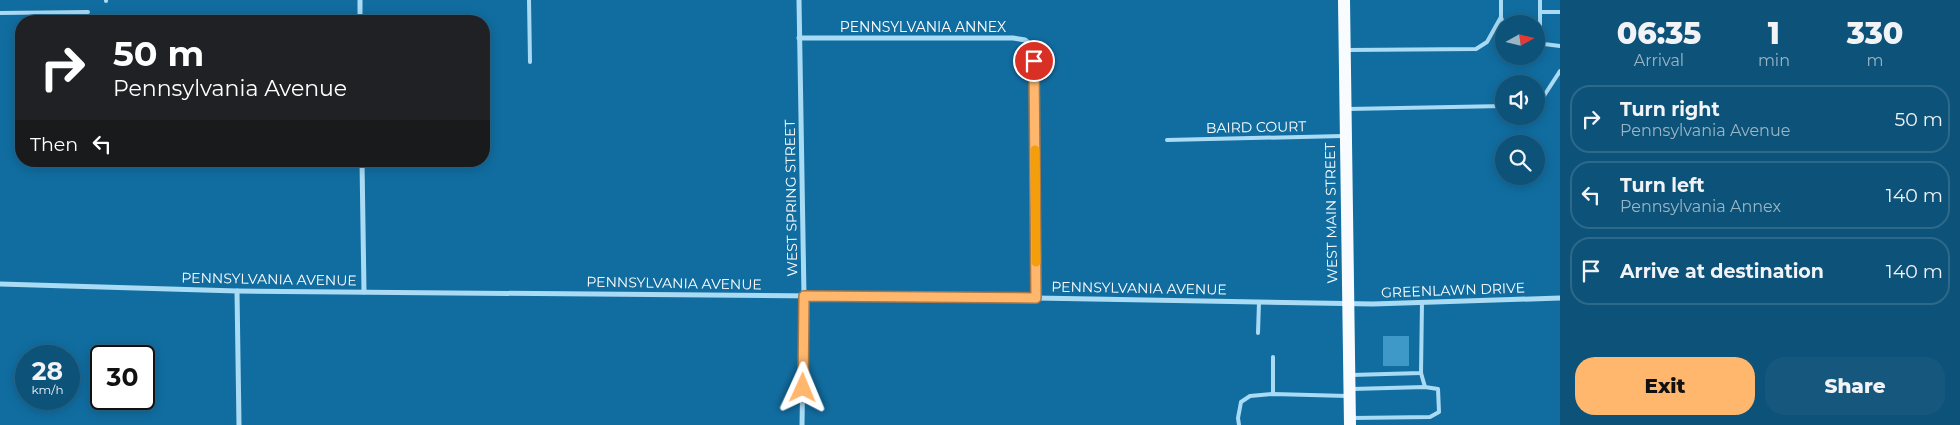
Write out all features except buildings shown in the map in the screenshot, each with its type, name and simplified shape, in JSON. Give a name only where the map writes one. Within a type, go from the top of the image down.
[{"type":"main road","name":"WEST MAIN STREET","points":[[1344,0],[1350,422]]},
{"type":"street","points":[[360,0],[360,15]]},
{"type":"street","name":"WEST SPRING STREET","points":[[799,0],[804,296],[802,425]]},
{"type":"street","name":"PENNSYLVANIA ANNEX","points":[[799,38],[1013,38],[1025,40],[1033,47],[1036,298]]},
{"type":"street","points":[[362,167],[364,292]]},
{"type":"street","name":"PENNSYLVANIA AVENUE","points":[[0,284],[237,291],[1036,298],[1347,303]]},
{"type":"street","points":[[237,291],[239,425]]},
{"type":"street","name":"GREENLAWN DRIVE","points":[[1347,303],[1560,298]]},
{"type":"lane","points":[[529,0],[530,62]]},
{"type":"lane","points":[[1501,0],[1501,15]]},
{"type":"lane","points":[[1540,0],[1540,12],[1560,12]]},
{"type":"lane","points":[[0,13],[88,12]]},
{"type":"lane","points":[[1346,50],[1476,49],[1487,42],[1495,28]]},
{"type":"lane","points":[[1545,43],[1560,46]]},
{"type":"lane","points":[[1545,94],[1560,71]]},
{"type":"lane","points":[[1346,109],[1495,106]]},
{"type":"lane","name":"BAIRD COURT","points":[[1168,140],[1346,136]]},
{"type":"lane","points":[[1258,333],[1260,302]]},
{"type":"lane","points":[[1422,302],[1421,373],[1425,388]]},
{"type":"lane","points":[[1273,357],[1273,394]]},
{"type":"lane","points":[[1349,375],[1421,373]]},
{"type":"lane","points":[[1239,425],[1238,418],[1241,402],[1250,396],[1349,393],[1372,388],[1438,389],[1439,412],[1430,417],[1373,418],[1350,422]]},
{"type":"slow traffic","points":[[1035,150],[1036,262]]},
{"type":"route","points":[[803,388],[804,296],[1036,298],[1034,61]]}]
